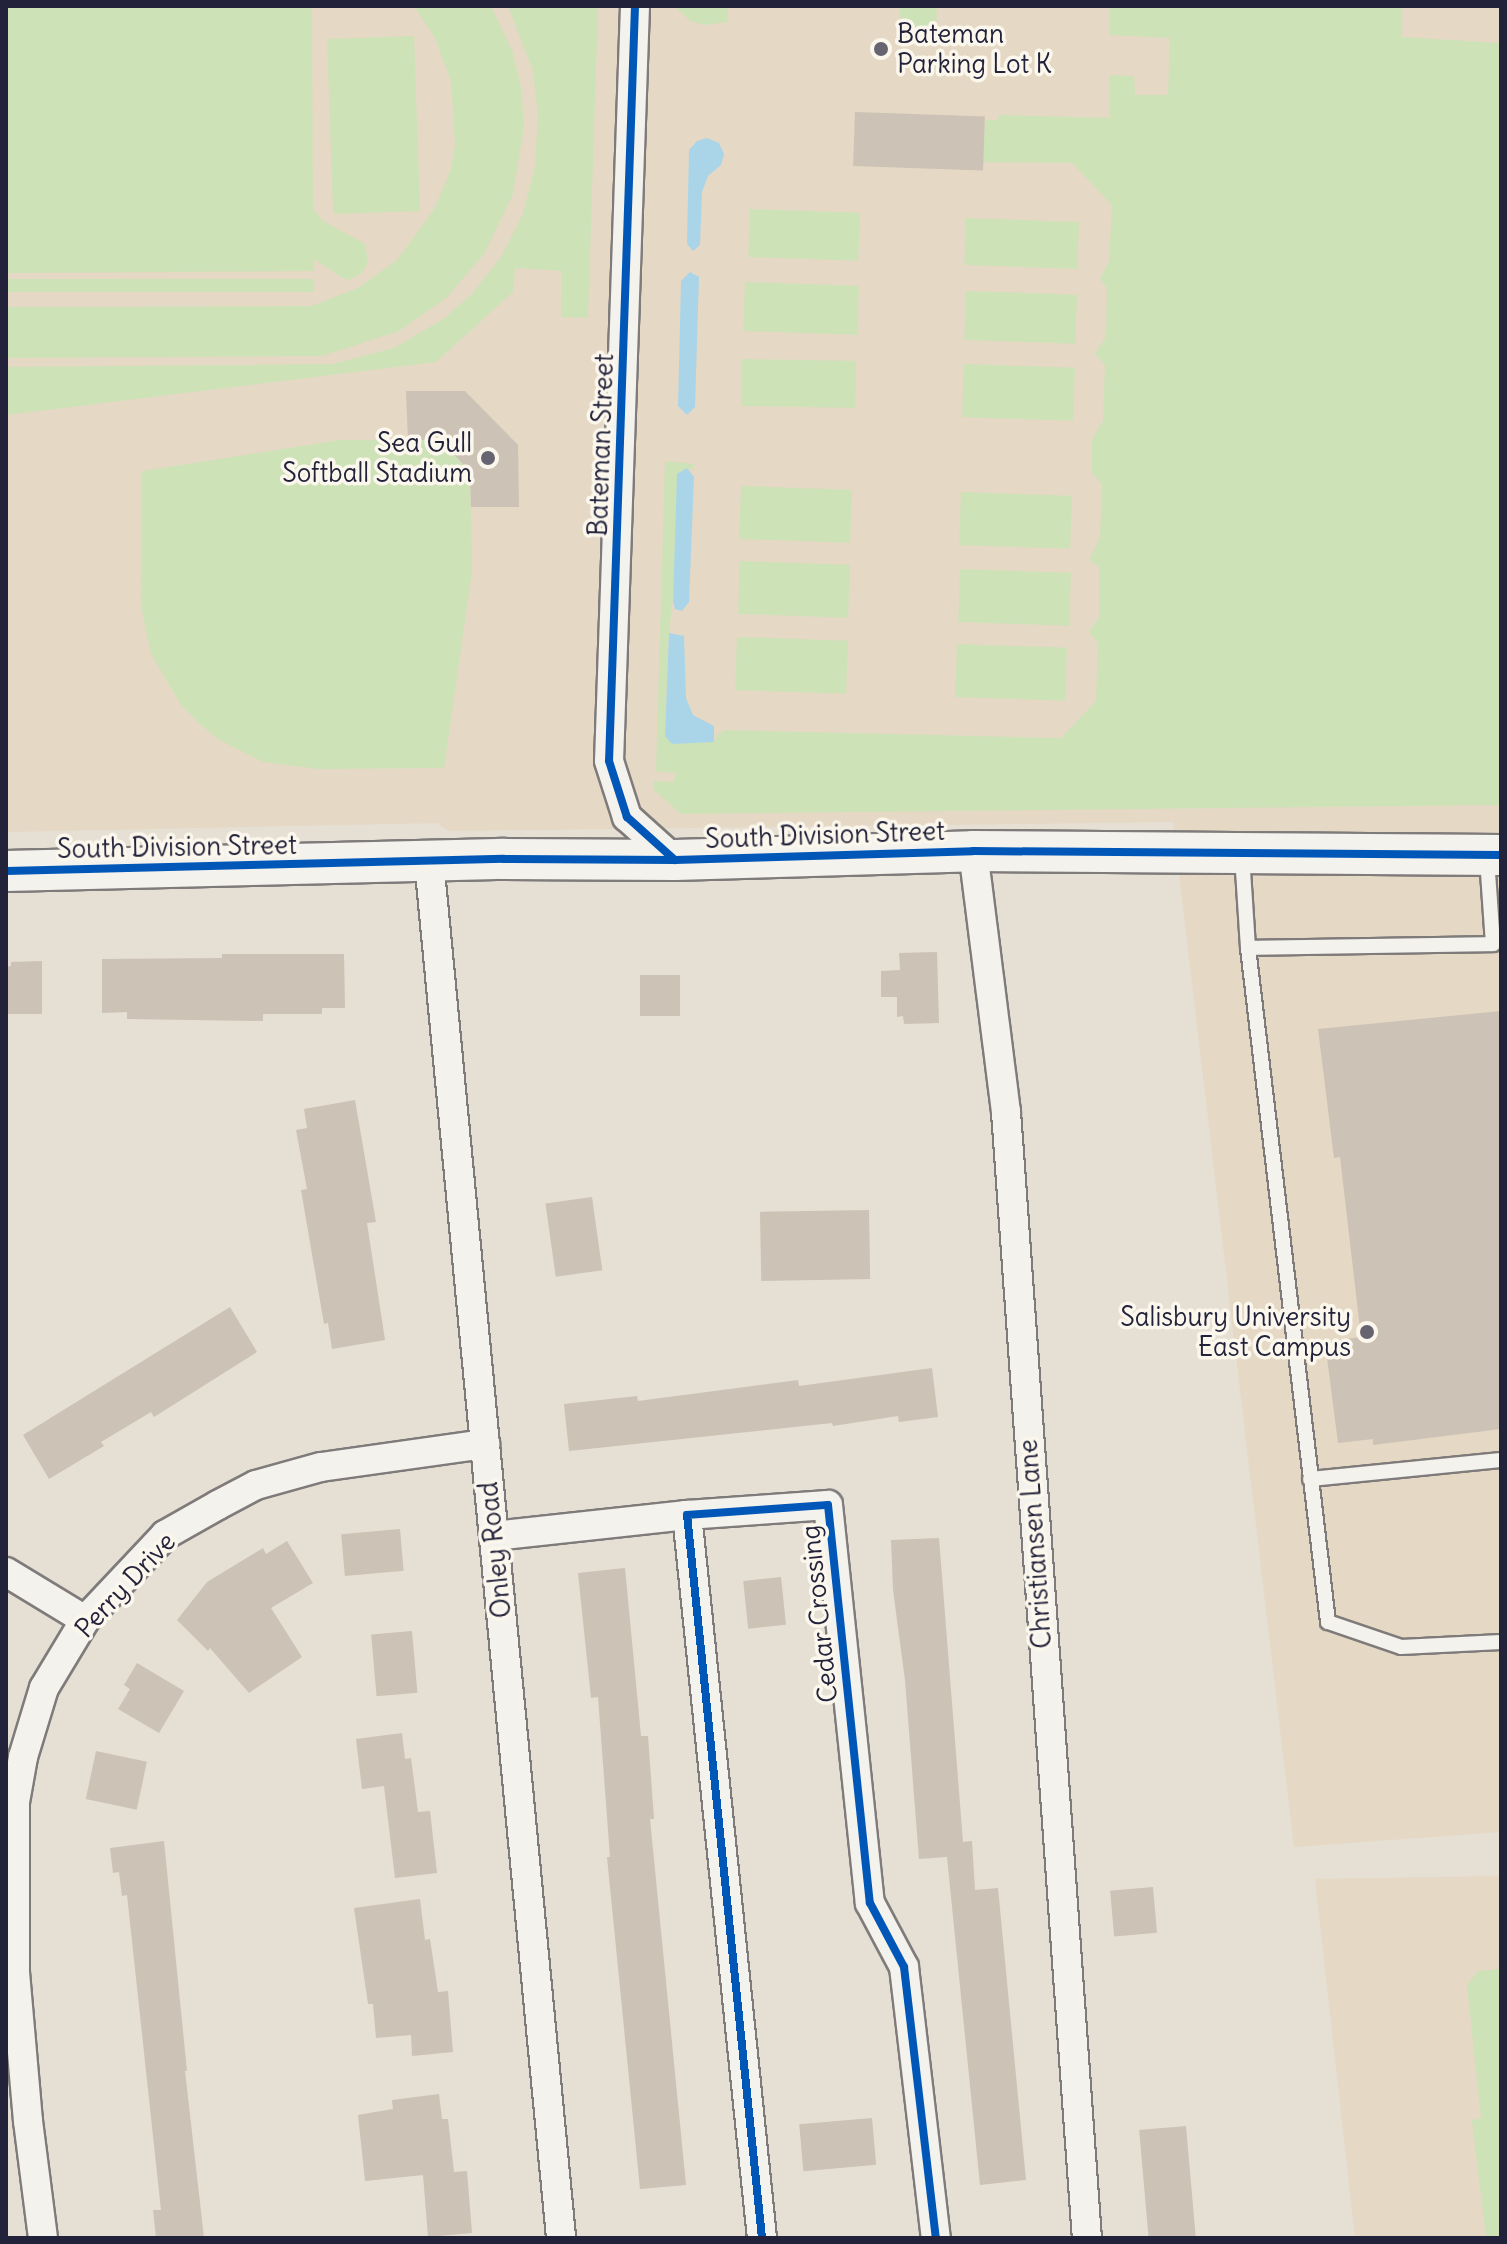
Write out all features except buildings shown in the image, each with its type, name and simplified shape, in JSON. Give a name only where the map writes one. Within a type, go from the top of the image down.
[{"type":"street","name":"Bateman Street","points":[[635,6],[609,761],[627,817],[675,860]]},
{"type":"street","name":"South Division Street","points":[[6,871],[429,861],[675,860],[973,851],[1494,854]]},
{"type":"street","name":"Christiansen Lane","points":[[973,851],[1006,1112],[1087,2238]]},
{"type":"street","name":"Onley Road","points":[[429,861],[561,2238]]},
{"type":"street","name":"Perry Drive","points":[[43,2238],[28,2121],[15,1971],[15,1802],[23,1757],[44,1688],[85,1620],[165,1535],[256,1485],[321,1467],[485,1444]]},
{"type":"street","name":"Cedar Crossing","points":[[494,1536],[687,1515],[828,1505],[870,1903],[904,1967],[936,2238]]},
{"type":"street","points":[[687,1515],[762,2238]]},
{"type":"street","points":[[6,1572],[85,1620]]},
{"type":"lane","points":[[1242,851],[1248,948],[1328,1622],[1401,1647],[1501,1642]]},
{"type":"lane","points":[[1248,948],[1497,941],[1494,854]]},
{"type":"lane","points":[[1310,1479],[1501,1460]]},
{"type":"shaded area","name":"Salisbury University East Campus","points":[[6,6],[1501,6],[1501,1832],[1294,1847],[1173,822],[449,831],[437,823],[6,832]]},
{"type":"shaded area","points":[[1501,1876],[1501,2238],[1355,2238],[1315,1879]]},
{"type":"green space","points":[[6,6],[312,6],[313,209],[323,221],[365,244],[368,263],[362,273],[349,280],[314,259],[314,271],[6,273]]},
{"type":"green space","points":[[414,6],[491,6],[513,53],[521,88],[524,126],[513,194],[484,254],[446,298],[399,331],[322,356],[6,358],[6,307],[311,306],[358,288],[397,260],[435,208],[451,169],[455,145],[451,81],[435,38]]},
{"type":"green space","points":[[508,6],[598,6],[588,318],[561,317],[562,271],[515,268],[513,292],[436,362],[6,415],[6,367],[333,364],[394,348],[445,318],[472,294],[501,257],[523,214],[535,167],[538,115],[533,71]]},
{"type":"green space","points":[[678,6],[728,6],[727,22],[705,25],[691,21],[678,10]]},
{"type":"green space","points":[[899,6],[937,6],[936,26],[928,30],[902,29]]},
{"type":"green space","points":[[1109,6],[1402,6],[1402,37],[1501,43],[1501,805],[681,814],[654,790],[654,781],[674,782],[675,773],[656,771],[665,461],[694,464],[692,471],[687,468],[669,633],[665,735],[714,742],[717,735],[725,730],[1061,738],[1096,701],[1098,643],[1089,632],[1099,617],[1099,567],[1089,560],[1100,538],[1102,484],[1092,473],[1092,440],[1103,421],[1105,365],[1095,354],[1106,337],[1107,288],[1100,279],[1109,261],[1112,205],[1072,163],[983,162],[985,120],[998,120],[999,115],[1110,118],[1110,75],[1134,76],[1135,95],[1168,95],[1170,38],[1110,35]]},
{"type":"green space","points":[[414,36],[420,211],[333,214],[327,39]]},
{"type":"green space","points":[[750,209],[860,213],[858,261],[748,257]]},
{"type":"green space","points":[[966,218],[1079,222],[1077,269],[964,265]]},
{"type":"green space","points":[[6,279],[314,279],[314,292],[6,292]]},
{"type":"green space","points":[[745,282],[859,286],[857,335],[743,331]]},
{"type":"green space","points":[[966,291],[1077,295],[1075,344],[964,340]]},
{"type":"green space","points":[[742,359],[856,361],[855,408],[741,406]]},
{"type":"green space","points":[[964,364],[1075,368],[1073,421],[962,417]]},
{"type":"green space","points":[[340,440],[441,440],[470,472],[472,571],[444,768],[318,769],[263,762],[218,739],[201,725],[181,705],[151,654],[141,606],[142,471]]},
{"type":"green space","points":[[741,486],[852,490],[850,543],[739,539]]},
{"type":"green space","points":[[961,492],[1072,496],[1070,549],[959,545]]},
{"type":"green space","points":[[740,561],[850,565],[848,618],[738,614]]},
{"type":"green space","points":[[960,569],[1071,573],[1069,626],[958,622]]},
{"type":"green space","points":[[737,637],[848,641],[846,694],[735,690]]},
{"type":"green space","points":[[957,644],[1067,648],[1065,701],[955,697]]},
{"type":"green space","points":[[1501,1969],[1501,2238],[1486,2238],[1472,2120],[1481,2118],[1467,1985],[1478,1971]]},
{"type":"water","points":[[707,138],[719,143],[724,154],[721,165],[708,176],[702,192],[700,245],[693,251],[687,244],[689,150],[697,141]]},
{"type":"water","points":[[690,272],[699,277],[695,407],[687,415],[678,406],[681,281]]},
{"type":"water","points":[[687,468],[694,477],[689,602],[682,611],[675,609],[673,602],[677,474]]},
{"type":"water","points":[[669,633],[684,636],[686,698],[693,715],[714,726],[714,742],[672,744],[665,736]]},
{"type":"cycle path","points":[[635,6],[609,761],[627,817],[675,860]]},
{"type":"cycle path","points":[[6,871],[504,859],[675,860],[973,851],[1501,855]]},
{"type":"cycle path","points":[[762,2238],[687,1515],[828,1505],[870,1903],[904,1967],[936,2238]]},
{"type":"place","name":"Bateman Parking Lot K","points":[[881,49]]},
{"type":"place","name":"Sea Gull Softball Stadium","points":[[488,458]]},
{"type":"place","name":"Salisbury University East Campus","points":[[1367,1332]]}]
